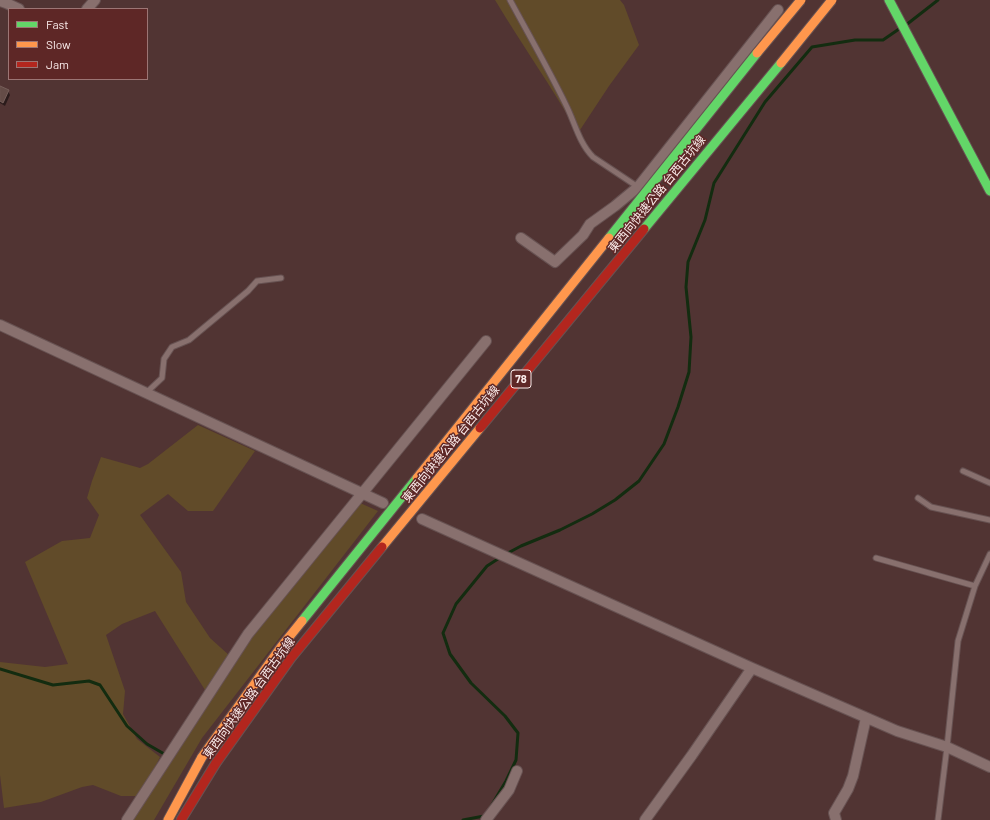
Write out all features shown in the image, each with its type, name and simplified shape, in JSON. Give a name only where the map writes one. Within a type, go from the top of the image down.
[{"type":"main road","name":"東西向快速公路 台西古坑線","points":[[191,776],[202,757],[281,647],[801,0]]},
{"type":"main road","name":"東西向快速公路 台西古坑線","points":[[183,820],[192,802],[216,764],[291,658],[832,0]]},
{"type":"main road","points":[[891,4],[990,191]]},
{"type":"main road","points":[[162,820],[191,776]]},
{"type":"main road","points":[[168,820],[191,776]]},
{"type":"street","points":[[87,8],[95,0]]},
{"type":"street","points":[[0,1],[17,8]]},
{"type":"street","points":[[521,238],[555,262],[583,235],[590,224],[638,187],[778,10]]},
{"type":"street","points":[[0,325],[383,503]]},
{"type":"street","points":[[128,820],[248,634],[486,341]]},
{"type":"street","points":[[422,519],[866,718],[897,731],[948,747],[990,767]]},
{"type":"street","points":[[645,820],[752,668]]},
{"type":"street","points":[[836,820],[834,813],[853,776],[866,718]]},
{"type":"street","points":[[486,820],[509,790],[517,771]]},
{"type":"lane","points":[[510,0],[567,106],[584,146],[593,157],[638,187]]},
{"type":"lane","points":[[146,393],[162,378],[164,359],[172,347],[189,340],[248,291],[257,281],[281,278]]},
{"type":"lane","points":[[962,471],[990,483]]},
{"type":"lane","points":[[918,498],[932,507],[990,520]]},
{"type":"lane","points":[[938,820],[948,747],[958,641],[975,586],[990,554]]},
{"type":"lane","points":[[876,558],[975,586]]},
{"type":"shaded area","points":[[495,0],[620,0],[624,5],[639,45],[609,86],[578,133],[558,99]]},
{"type":"shaded area","points":[[198,425],[255,451],[213,511],[188,511],[168,494],[140,515],[181,572],[186,602],[210,638],[230,656],[205,690],[155,611],[122,624],[106,635],[125,691],[123,714],[137,739],[160,757],[147,783],[138,796],[121,796],[93,785],[82,787],[41,802],[4,808],[0,775],[0,662],[45,667],[68,664],[25,562],[62,541],[90,538],[99,515],[87,498],[101,457],[140,468],[148,464]]},
{"type":"shaded area","points":[[360,503],[378,511],[202,738],[154,820],[131,820],[249,640]]},
{"type":"building","points":[[0,86],[9,90],[3,103],[0,101]]},
{"type":"waterway","points":[[906,25],[938,0]]},
{"type":"waterway","points":[[506,554],[521,546],[560,530],[592,514],[615,500],[639,481],[664,444],[689,372],[691,337],[686,287],[688,262],[705,220],[714,183],[765,102],[812,47],[855,40],[883,40],[899,29]]},
{"type":"waterway","points":[[490,808],[506,781],[516,760],[518,733],[505,716],[471,683],[450,654],[443,633],[456,604],[487,566],[501,557]]},
{"type":"waterway","points":[[0,669],[53,685],[89,681],[100,685],[127,726],[147,744],[166,755]]},
{"type":"waterway","points":[[463,820],[484,816],[486,814]]},
{"type":"traffic: fast","points":[[889,0],[990,191]]},
{"type":"traffic: fast","points":[[609,238],[757,53]]},
{"type":"traffic: fast","points":[[644,229],[781,63]]},
{"type":"traffic: fast","points":[[302,621],[417,478]]},
{"type":"traffic: slow","points":[[757,53],[801,0]]},
{"type":"traffic: slow","points":[[781,63],[832,0]]},
{"type":"traffic: slow","points":[[417,478],[609,238]]},
{"type":"traffic: slow","points":[[382,547],[480,428]]},
{"type":"traffic: slow","points":[[202,757],[281,647],[302,621]]},
{"type":"traffic: slow","points":[[168,820],[202,757]]},
{"type":"traffic: jam","points":[[480,428],[644,229]]},
{"type":"traffic: jam","points":[[216,763],[291,658],[382,547]]},
{"type":"traffic: jam","points":[[181,820],[216,763]]}]
